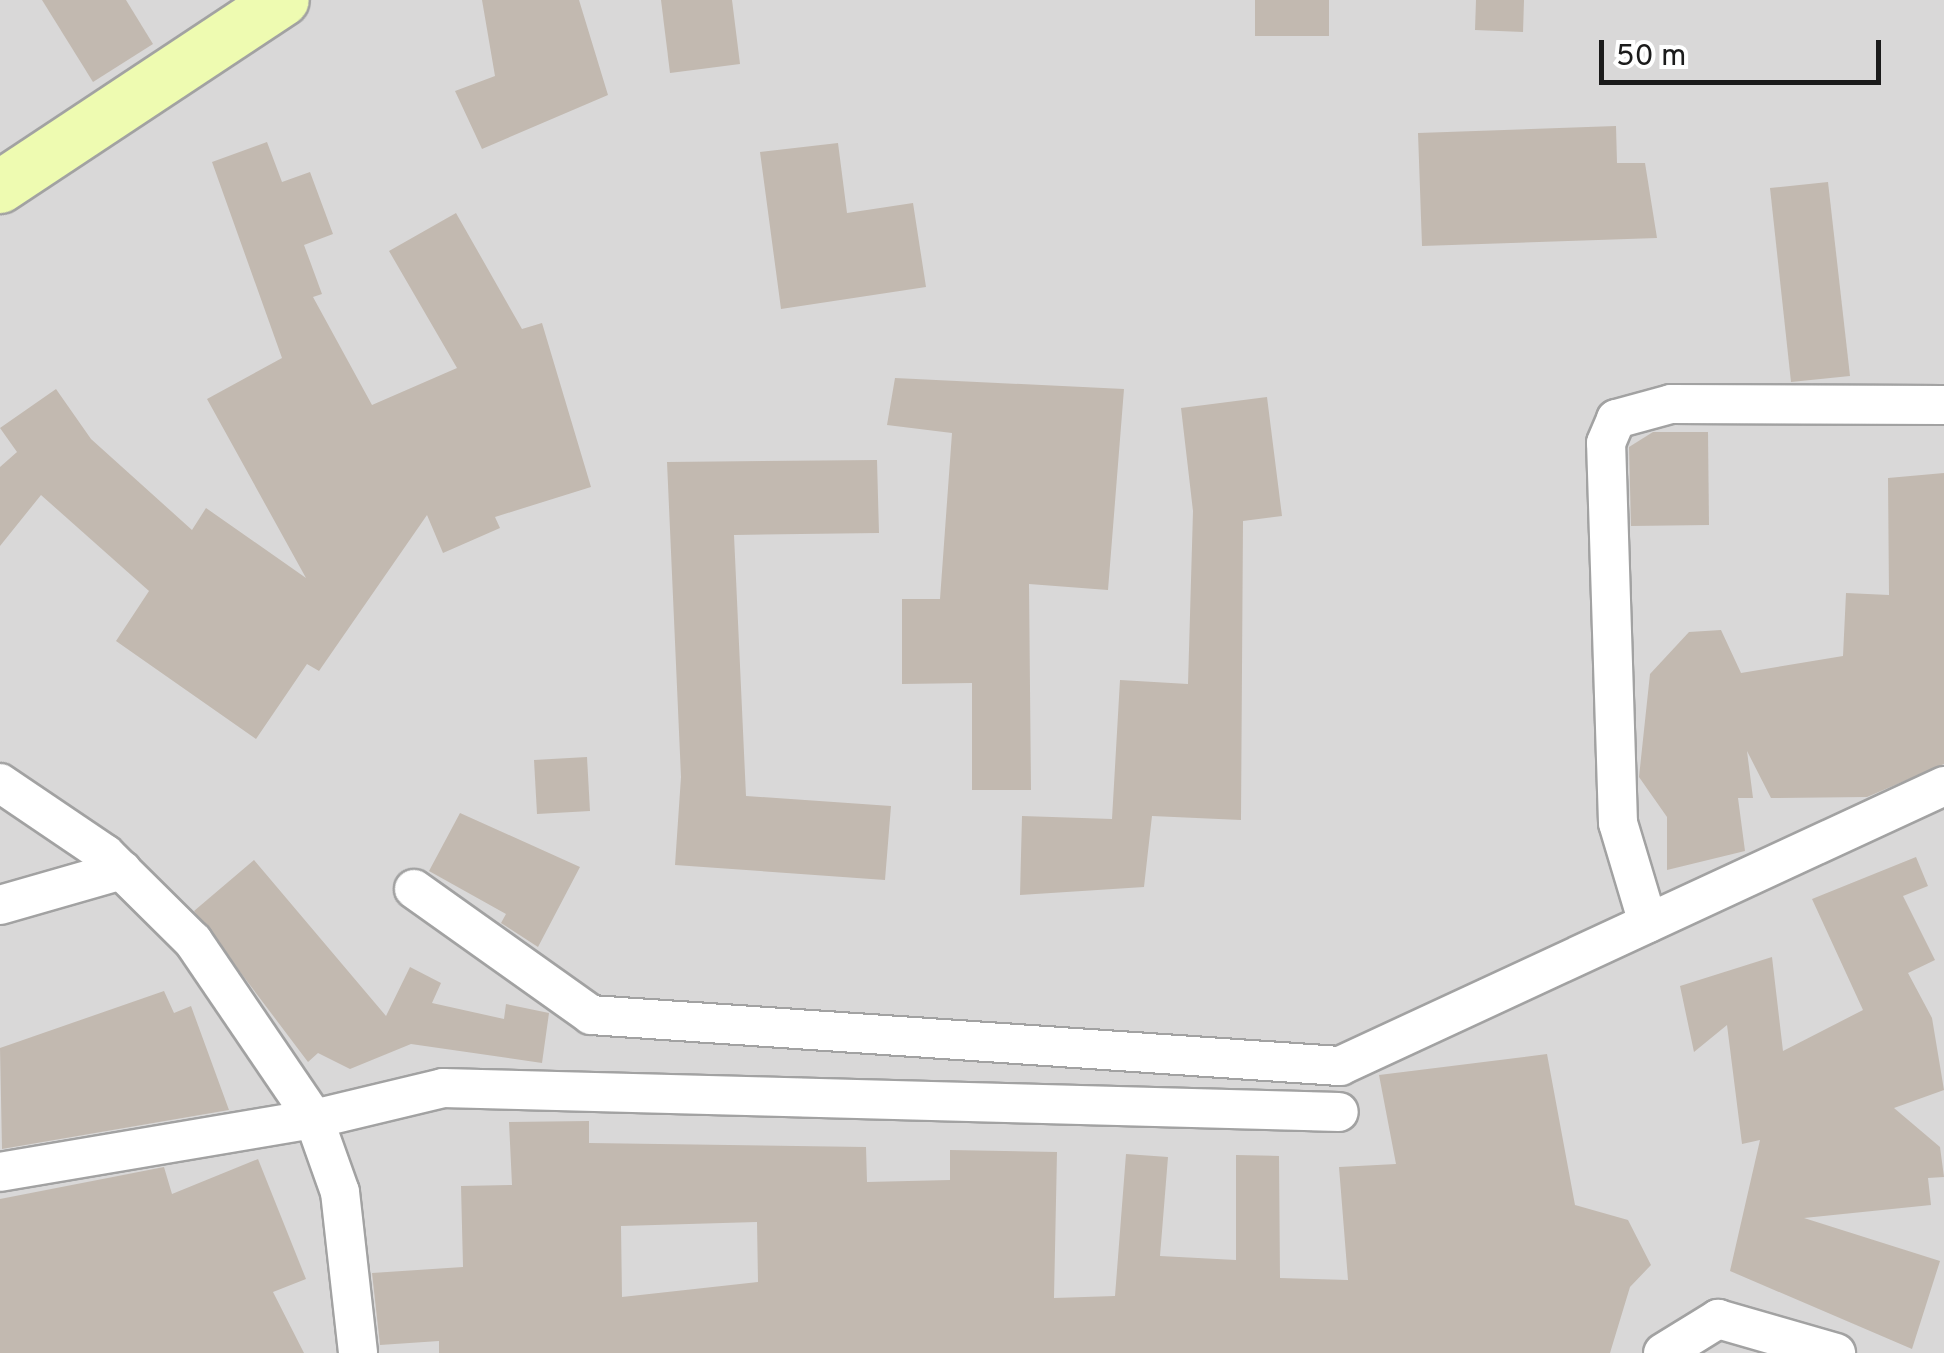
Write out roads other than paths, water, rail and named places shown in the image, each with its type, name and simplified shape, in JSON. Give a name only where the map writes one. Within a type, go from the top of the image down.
[{"type":"street","points":[[0,187],[283,0]]},
{"type":"street","points":[[1648,923],[1618,823],[1606,443],[1616,419],[1670,404],[1944,406]]},
{"type":"street","points":[[0,783],[122,870],[193,942],[314,1120],[340,1192],[358,1353]]},
{"type":"street","points":[[414,889],[591,1016],[1340,1066],[1944,786]]},
{"type":"street","points":[[0,905],[122,870]]},
{"type":"street","points":[[0,1172],[314,1120],[461,1088],[1339,1112]]},
{"type":"street","points":[[1663,1353],[1718,1319],[1836,1353]]}]
